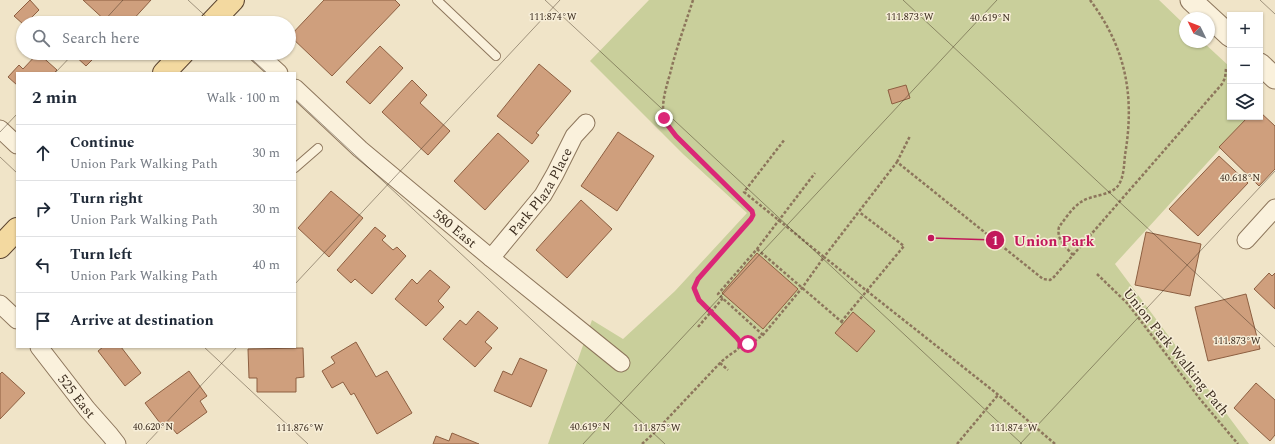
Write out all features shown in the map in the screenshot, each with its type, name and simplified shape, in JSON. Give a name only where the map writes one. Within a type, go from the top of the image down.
[{"type":"main road","points":[[222,16],[233,0]]},
{"type":"main road","points":[[165,72],[176,60]]},
{"type":"main road","points":[[0,247],[16,230]]},
{"type":"street","points":[[1191,0],[1227,33]]},
{"type":"street","points":[[264,60],[277,72]]},
{"type":"street","points":[[1263,67],[1275,78]]},
{"type":"street","name":"580 East","points":[[296,89],[360,149],[491,258],[621,363]]},
{"type":"street","name":"Park Plaza Place","points":[[491,258],[543,195],[574,136],[586,123]]},
{"type":"street","points":[[0,129],[16,144]]},
{"type":"street","points":[[1246,240],[1275,208]]},
{"type":"street","points":[[0,304],[16,319]]},
{"type":"street","name":"525 East","points":[[43,349],[87,410],[117,444]]},
{"type":"lane","points":[[437,0],[496,56]]},
{"type":"lane","points":[[296,167],[318,148]]},
{"type":"path","points":[[693,0],[675,54],[664,96],[664,118],[676,136],[749,206],[752,211],[753,215],[751,219],[695,283],[694,288],[699,300],[737,338],[740,342],[740,346]]},
{"type":"path","points":[[1074,255],[1059,238],[1057,233],[1059,227],[1081,202],[1116,188],[1122,175],[1128,135],[1129,108],[1125,70],[1105,23],[1090,0]]},
{"type":"path","points":[[897,162],[1043,279],[1050,280],[1074,255],[1222,84],[1225,78],[1226,69]]},
{"type":"path","points":[[642,444],[720,363],[736,351],[740,346],[756,340],[763,335],[802,288],[897,162],[910,136]]},
{"type":"path","points":[[786,139],[744,192],[998,395],[1055,444]]},
{"type":"path","points":[[763,335],[718,294],[757,249],[815,173]]},
{"type":"path","points":[[757,249],[842,322],[904,246],[859,212]]},
{"type":"path","name":"Union Park Walking Path","points":[[1097,274],[1128,304],[1200,399],[1238,444]]},
{"type":"path","points":[[698,327],[723,298]]},
{"type":"path","points":[[720,363],[728,370]]},
{"type":"path","points":[[957,444],[998,395]]},
{"type":"green space","points":[[649,0],[1159,0],[1179,19],[1179,48],[1209,48],[1227,64],[1227,120],[1246,120],[1115,264],[1249,444],[548,444],[592,320],[623,339],[675,291],[747,213],[683,154],[590,61]]},
{"type":"building","points":[[30,0],[39,10],[33,16],[16,16],[16,18],[14,16]]},
{"type":"building","points":[[83,0],[151,0],[136,16],[100,16]]},
{"type":"building","points":[[324,0],[395,0],[400,5],[332,76],[296,42],[296,30]]},
{"type":"building","points":[[380,46],[403,68],[370,104],[346,82]]},
{"type":"building","points":[[31,60],[46,60],[57,70],[55,72],[16,72],[16,84],[8,77],[19,65],[23,69]]},
{"type":"building","points":[[80,60],[92,60],[86,66]]},
{"type":"building","points":[[539,64],[571,91],[536,133],[539,135],[532,144],[497,116]]},
{"type":"building","points":[[412,80],[427,95],[420,103],[450,131],[428,155],[382,112]]},
{"type":"building","points":[[906,85],[910,98],[892,104],[888,90]]},
{"type":"building","points":[[1263,115],[1275,126],[1275,169],[1259,186],[1219,147],[1245,120],[1263,120]]},
{"type":"building","points":[[618,132],[654,156],[617,211],[581,186]]},
{"type":"building","points":[[498,133],[529,161],[485,210],[454,181]]},
{"type":"building","points":[[1219,156],[1248,183],[1198,236],[1169,209]]},
{"type":"building","points":[[331,191],[363,218],[329,257],[298,228]]},
{"type":"building","points":[[581,200],[612,229],[567,278],[536,250]]},
{"type":"building","points":[[375,227],[386,236],[382,240],[393,250],[397,247],[406,256],[372,294],[355,279],[351,283],[337,270]]},
{"type":"building","points":[[1146,232],[1201,244],[1190,296],[1135,285]]},
{"type":"building","points":[[757,253],[798,289],[763,329],[722,293]]},
{"type":"building","points":[[430,270],[450,287],[438,301],[444,307],[426,326],[395,299],[412,279],[417,284]]},
{"type":"building","points":[[1269,273],[1272,276],[1275,273],[1275,309],[1254,289]]},
{"type":"building","points":[[1246,294],[1260,349],[1208,361],[1195,307]]},
{"type":"building","points":[[478,311],[498,328],[485,342],[492,348],[475,367],[443,339],[460,320],[466,325]]},
{"type":"building","points":[[853,312],[875,331],[857,352],[835,333]]},
{"type":"building","points":[[356,342],[376,377],[387,371],[412,413],[377,434],[354,393],[351,395],[343,382],[332,388],[322,371],[335,363],[331,357]]},
{"type":"building","points":[[102,348],[122,348],[141,373],[125,386],[98,351]]},
{"type":"building","points":[[303,348],[304,377],[296,378],[296,392],[257,392],[257,378],[249,378],[248,349]]},
{"type":"building","points":[[520,358],[547,370],[531,407],[494,391],[503,371],[512,375]]},
{"type":"building","points":[[189,371],[207,396],[200,401],[207,412],[177,434],[168,423],[163,427],[145,403]]},
{"type":"building","points":[[2,372],[25,393],[0,419],[0,374]]},
{"type":"building","points":[[1256,383],[1275,400],[1275,435],[1270,441],[1234,408]]},
{"type":"building","points":[[452,433],[479,444],[433,444],[436,436],[449,441]]},
{"type":"place","name":"Union Park","points":[[931,238]]},
{"type":"route","points":[[664,118],[676,136],[749,206],[752,211],[753,215],[751,219],[698,279],[694,288],[699,300],[737,338],[740,342],[740,346],[748,344]]}]
